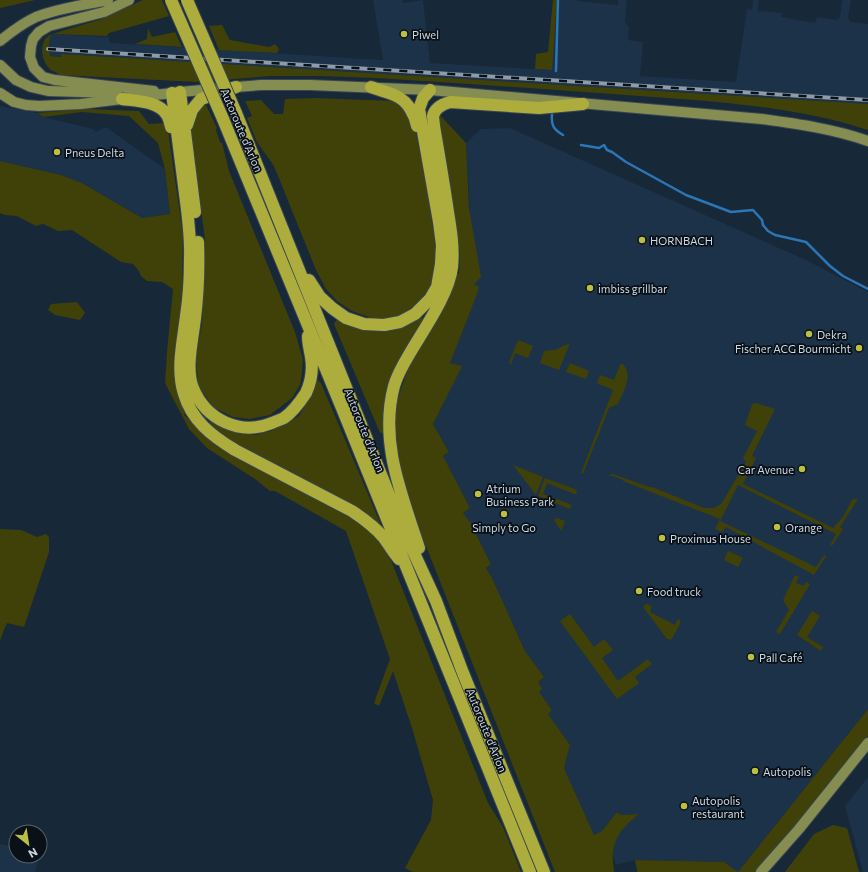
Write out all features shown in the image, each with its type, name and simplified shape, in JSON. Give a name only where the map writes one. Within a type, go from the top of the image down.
[{"type":"highway","name":"Autoroute d'Arlon","points":[[171,0],[223,119],[309,326],[530,872]]},
{"type":"highway","name":"Autoroute d'Arlon","points":[[187,0],[236,114],[402,527],[436,601],[463,673],[544,872]]},
{"type":"highway","points":[[185,130],[192,110],[201,99],[236,87]]},
{"type":"highway","points":[[371,87],[398,96],[408,106],[416,120],[430,189],[435,202]]},
{"type":"highway","points":[[293,255],[313,287],[332,308],[346,318],[364,324],[384,325],[400,322],[415,314],[430,300],[437,287],[441,264],[442,245],[419,109],[423,98],[430,90]]},
{"type":"highway","points":[[430,90],[428,112],[429,126],[446,231],[453,254]]},
{"type":"highway","points":[[176,93],[185,130],[197,227],[199,261],[195,318],[189,368],[192,386],[205,408],[218,419],[234,426],[252,428],[284,418],[296,408],[306,392],[311,378],[312,367],[308,344],[309,326]]},
{"type":"highway","points":[[176,93],[189,226],[190,257],[187,315],[180,363],[183,392],[188,405],[199,422],[218,439],[235,450],[352,511],[365,520],[385,539],[409,572]]},
{"type":"highway","points":[[122,99],[154,104],[167,114],[170,122],[173,134],[184,218],[189,282]]},
{"type":"highway","points":[[436,601],[395,474],[389,428],[394,385],[404,364],[438,305],[450,280],[452,267],[453,254],[448,211],[433,116],[437,108],[442,104],[450,102],[539,108],[583,104]]},
{"type":"main road","points":[[0,41],[18,27],[35,17],[54,11],[108,0]]},
{"type":"main road","points":[[129,0],[104,12],[49,26],[39,32],[33,39],[31,46],[30,57],[34,68],[42,76],[55,80],[176,93]]},
{"type":"main road","points":[[0,65],[16,80],[31,87],[48,91],[176,93]]},
{"type":"main road","points":[[1,93],[14,102],[39,106],[81,104],[261,85],[310,85],[430,90],[762,119],[805,125],[855,136],[868,141]]},
{"type":"main road","points":[[761,872],[799,830],[868,743]]},
{"type":"main road","points":[[770,872],[799,830]]},
{"type":"shaded area","points":[[0,0],[35,0],[0,8]]},
{"type":"shaded area","points":[[143,0],[162,0],[169,16],[109,33],[107,36],[52,34],[102,19]]},
{"type":"shaded area","points":[[373,0],[402,0],[403,3],[423,0],[430,63],[551,70],[557,0],[577,0],[618,5],[618,0],[627,0],[625,21],[629,28],[628,40],[643,42],[640,76],[736,82],[747,9],[752,10],[753,0],[759,0],[758,11],[782,13],[781,17],[815,23],[817,17],[837,20],[840,17],[842,0],[851,0],[848,18],[850,22],[868,24],[868,104],[61,54],[61,57],[50,56],[48,49],[49,39],[52,34],[109,37],[110,43],[383,60]]},
{"type":"shaded area","points":[[553,0],[557,0],[552,70],[535,69],[536,54],[548,52]]},
{"type":"shaded area","points":[[222,25],[230,40],[269,47],[275,44],[279,49],[277,53],[219,50],[209,26]]},
{"type":"shaded area","points":[[148,28],[152,37],[175,32],[182,47],[135,44],[147,39]]},
{"type":"shaded area","points":[[52,34],[49,45],[50,56],[61,57],[61,54],[868,104],[868,130],[809,115],[748,105],[687,99],[501,86],[320,76],[270,76],[197,82],[60,75],[48,67],[42,55],[44,42],[47,37]]},
{"type":"shaded area","points":[[314,98],[395,101],[404,107],[414,126],[428,196],[436,249],[435,272],[428,291],[415,306],[400,316],[378,319],[352,311],[337,301],[326,289],[316,270],[274,166],[257,142],[247,118],[252,116],[245,101],[261,100],[274,114],[283,114],[285,99]]},
{"type":"shaded area","points":[[206,105],[217,128],[216,130],[220,142],[222,143],[229,171],[295,332],[303,360],[300,385],[292,398],[270,415],[249,419],[233,417],[213,407],[198,385],[196,356],[202,324],[205,240],[197,177],[189,135],[194,112],[199,107]]},
{"type":"shaded area","points":[[0,106],[37,113],[44,117],[93,129],[96,132],[106,127],[165,169],[170,214],[142,218],[82,183],[61,175],[0,161]]},
{"type":"shaded area","points":[[87,109],[139,111],[149,124],[167,123],[183,236],[182,292],[174,377],[185,412],[184,415],[215,443],[251,465],[351,517],[372,533],[383,545],[392,563],[488,803],[503,827],[521,872],[413,872],[405,868],[431,820],[433,800],[412,728],[393,671],[379,706],[374,703],[390,659],[346,531],[275,491],[270,491],[255,479],[207,448],[189,429],[165,383],[173,289],[162,282],[147,281],[141,276],[133,264],[121,262],[72,230],[58,231],[43,224],[36,226],[17,216],[0,213],[0,161],[61,175],[82,183],[142,218],[170,214],[165,169],[158,143],[129,116],[82,112],[44,117],[37,113]]},
{"type":"shaded area","points":[[438,113],[466,143],[469,208],[481,277],[474,284],[479,287],[476,297],[450,363],[462,366],[433,424],[449,452],[443,456],[470,508],[463,513],[470,522],[491,564],[486,568],[525,651],[544,677],[538,682],[542,689],[539,692],[552,710],[548,714],[570,745],[564,768],[594,835],[602,831],[617,812],[621,815],[639,814],[622,830],[616,840],[613,855],[614,872],[555,872],[422,536],[402,475],[396,443],[395,423],[397,401],[408,369],[455,274],[459,274],[460,255],[458,237],[448,172],[445,173]]},
{"type":"shaded area","points":[[510,128],[806,260],[868,292],[868,709],[738,872],[724,862],[635,860],[616,865],[612,853],[616,839],[624,827],[639,814],[621,815],[617,812],[602,831],[594,835],[564,768],[570,745],[547,713],[552,710],[538,692],[538,682],[544,677],[525,651],[486,568],[491,564],[470,522],[463,513],[470,508],[443,456],[449,452],[433,424],[461,366],[450,363],[476,297],[474,285],[466,143],[481,129]]},
{"type":"shaded area","points":[[77,302],[85,313],[80,320],[55,315],[48,310],[51,304]]},
{"type":"shaded area","points":[[420,316],[424,319],[403,357],[385,432],[380,433],[334,324],[337,319],[346,323]]},
{"type":"shaded area","points":[[518,340],[533,346],[528,358],[515,353],[511,364],[509,363]]},
{"type":"shaded area","points":[[570,343],[559,370],[540,363],[544,351],[555,350]]},
{"type":"shaded area","points":[[570,363],[589,371],[586,379],[566,372]]},
{"type":"shaded area","points":[[621,363],[627,372],[627,383],[618,404],[609,408],[583,474],[581,473],[613,390],[597,383],[600,375],[614,380]]},
{"type":"shaded area","points":[[316,379],[321,383],[381,525],[355,508],[301,477],[241,446],[220,433],[209,422],[210,421],[234,432],[255,435],[271,431],[299,416],[311,396]]},
{"type":"shaded area","points":[[754,403],[775,409],[752,456],[756,458],[743,484],[833,528],[843,517],[852,500],[858,499],[840,527],[843,529],[832,546],[830,545],[836,534],[738,485],[720,521],[816,567],[824,555],[826,556],[814,575],[726,527],[722,532],[715,529],[720,519],[613,476],[608,476],[613,474],[652,487],[704,508],[714,508],[721,504],[746,462],[743,458],[757,431],[745,425]]},
{"type":"shaded area","points":[[513,465],[543,477],[536,495]]},
{"type":"shaded area","points":[[545,478],[577,490],[576,494],[573,494],[547,483],[543,494],[572,505],[570,509],[538,496]]},
{"type":"shaded area","points":[[557,518],[565,521],[561,531],[554,520]]},
{"type":"shaded area","points":[[0,529],[21,530],[37,537],[46,534],[49,537],[49,552],[24,627],[7,623],[0,641]]},
{"type":"shaded area","points":[[728,551],[743,558],[738,567],[724,560]]},
{"type":"shaded area","points":[[795,575],[799,577],[796,583],[804,586],[806,582],[810,584],[780,634],[776,632],[789,610],[783,600]]},
{"type":"shaded area","points":[[647,604],[652,606],[650,612],[675,625],[678,619],[680,620],[680,624],[671,640],[667,639],[643,607]]},
{"type":"shaded area","points":[[812,611],[820,616],[807,637],[823,647],[821,651],[797,635]]},
{"type":"shaded area","points":[[570,614],[594,647],[604,639],[613,650],[602,658],[618,681],[648,659],[652,664],[635,677],[639,683],[617,699],[560,621]]},
{"type":"shaded area","points":[[868,709],[868,736],[778,849],[758,872],[738,872]]},
{"type":"shaded area","points":[[868,777],[868,872],[863,872],[845,806]]},
{"type":"shaded area","points":[[833,825],[847,828],[859,872],[785,872],[814,834]]},
{"type":"shaded area","points":[[0,844],[8,846],[8,864],[37,864],[35,872],[0,872]]},
{"type":"shaded area","points":[[635,860],[724,862],[738,872],[638,872]]},
{"type":"waterway","points":[[556,71],[558,0]]},
{"type":"waterway","points":[[552,114],[553,126],[563,135]]},
{"type":"waterway","points":[[581,145],[599,148],[604,145],[607,150],[626,162],[686,195],[731,212],[753,210],[762,220],[763,225],[768,231],[775,235],[806,242],[830,266],[843,276],[868,289]]},
{"type":"railway","points":[[48,49],[868,100]]},
{"type":"place","name":"Piwel","points":[[404,34]]},
{"type":"place","name":"Pneus Delta","points":[[57,152]]},
{"type":"place","name":"HORNBACH","points":[[642,240]]},
{"type":"place","name":"imbiss grillbar","points":[[590,288]]},
{"type":"place","name":"Dekra","points":[[809,334]]},
{"type":"place","name":"Fischer ACG Bourmicht","points":[[859,348]]},
{"type":"place","name":"Car Avenue","points":[[802,469]]},
{"type":"place","name":"Atrium Business Park","points":[[478,494]]},
{"type":"place","name":"Simply to Go","points":[[504,514]]},
{"type":"place","name":"Orange","points":[[777,527]]},
{"type":"place","name":"Proximus House","points":[[662,538]]},
{"type":"place","name":"Food truck","points":[[639,591]]},
{"type":"place","name":"Pall Café","points":[[751,657]]},
{"type":"place","name":"Autopolis","points":[[755,771]]},
{"type":"place","name":"Autopolis restaurant","points":[[684,806]]}]
